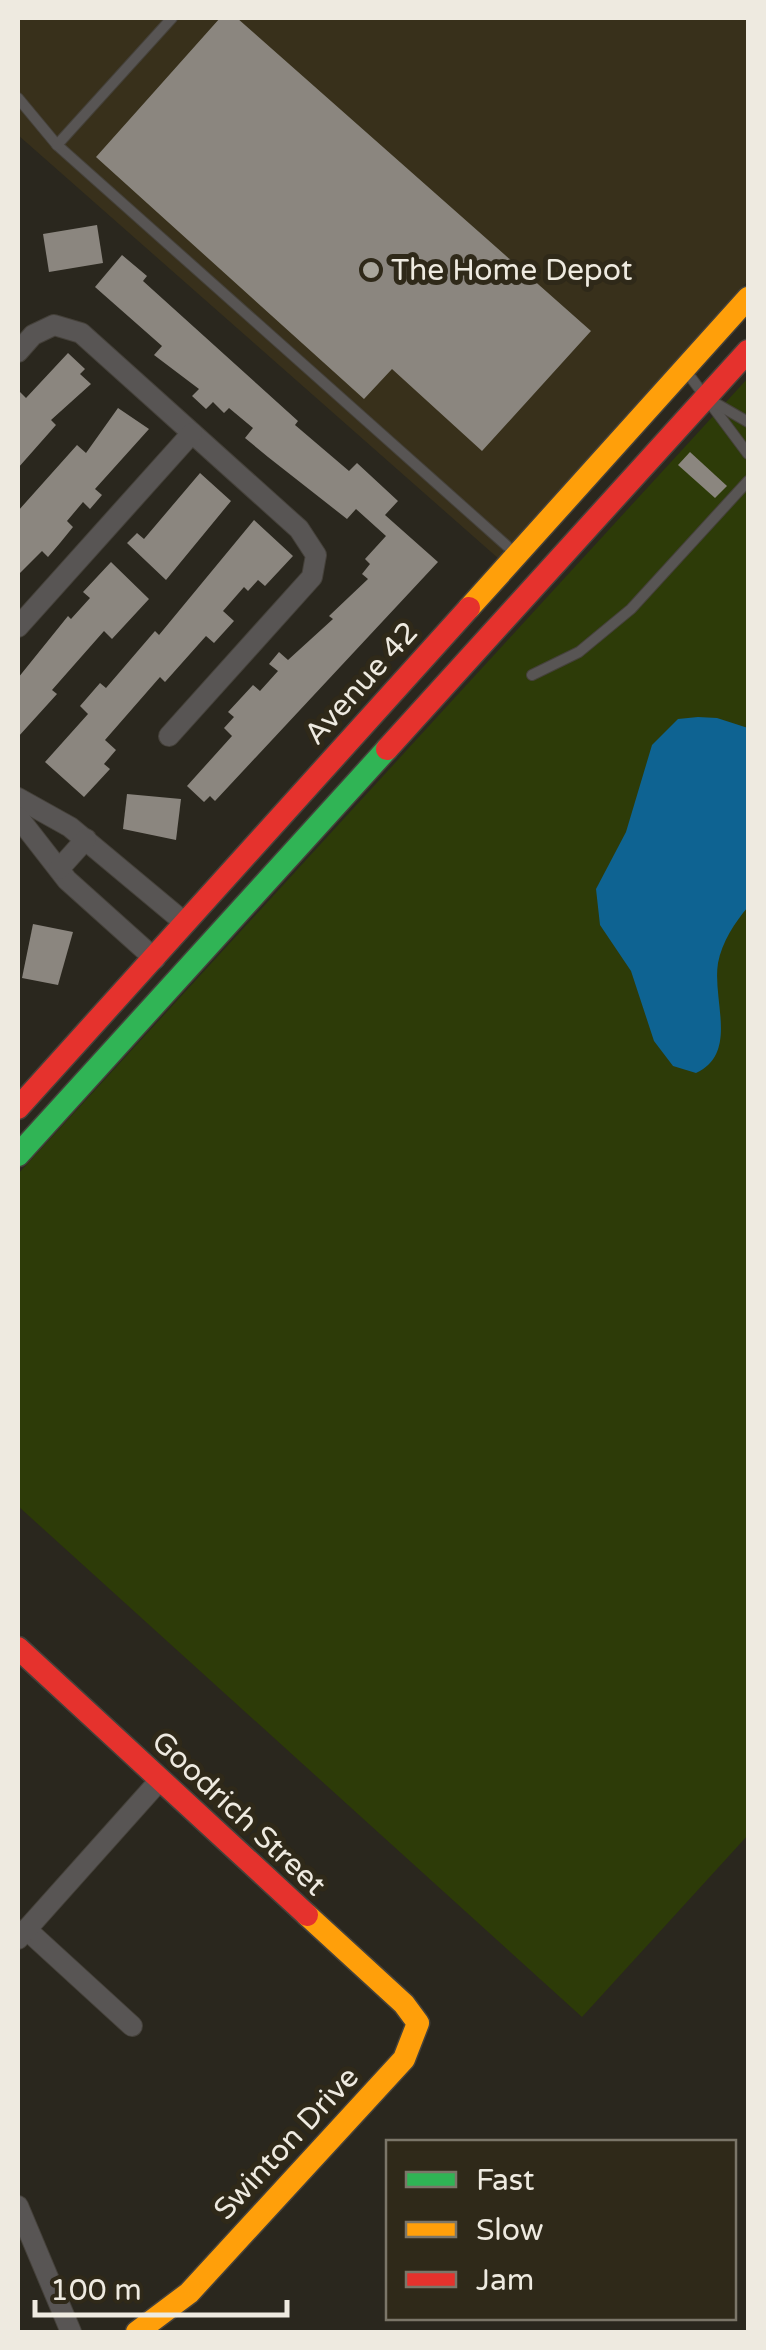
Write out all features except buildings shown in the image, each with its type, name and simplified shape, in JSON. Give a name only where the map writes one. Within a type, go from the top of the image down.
[{"type":"street","name":"Avenue 42","points":[[18,1108],[748,298]]},
{"type":"street","points":[[18,352],[32,336],[54,325],[82,333],[299,529],[316,555],[312,577],[169,736]]},
{"type":"street","points":[[18,1155],[748,351]]},
{"type":"street","points":[[18,627],[192,433]]},
{"type":"street","points":[[18,798],[86,839],[185,924],[192,941],[108,1034],[84,1082]]},
{"type":"street","points":[[18,818],[59,869],[155,959]]},
{"type":"street","points":[[59,869],[86,839]]},
{"type":"street","name":"Goodrich Street","points":[[18,1648],[404,2004],[418,2023]]},
{"type":"street","points":[[132,2026],[22,1934],[160,1780]]},
{"type":"street","name":"Swinton Drive","points":[[137,2332],[189,2293],[404,2058],[418,2023]]},
{"type":"street","points":[[18,2206],[71,2332]]},
{"type":"lane","points":[[57,145],[172,18]]},
{"type":"lane","points":[[18,98],[57,145],[517,555]]},
{"type":"lane","points":[[684,368],[748,454]]},
{"type":"lane","points":[[704,397],[748,422]]},
{"type":"lane","points":[[532,675],[579,652],[631,608],[748,481]]},
{"type":"shaded area","points":[[18,18],[748,18],[748,281],[499,559],[18,135]]},
{"type":"green space","points":[[748,378],[748,1835],[582,2017],[18,1506],[18,1174]]},
{"type":"water","points":[[717,718],[748,728],[748,907],[730,933],[718,963],[721,1024],[717,1053],[696,1073],[673,1066],[654,1041],[631,971],[600,925],[596,889],[626,832],[652,745],[678,719]]},
{"type":"traffic: fast","points":[[18,1155],[387,749]]},
{"type":"traffic: slow","points":[[469,608],[748,298]]},
{"type":"traffic: slow","points":[[137,2332],[189,2293],[404,2059],[418,2023],[404,2004],[307,1915]]},
{"type":"traffic: jam","points":[[387,749],[748,351]]},
{"type":"traffic: jam","points":[[18,1108],[469,608]]},
{"type":"traffic: jam","points":[[18,1648],[307,1915]]},
{"type":"place","name":"The Home Depot","points":[[371,270]]}]
